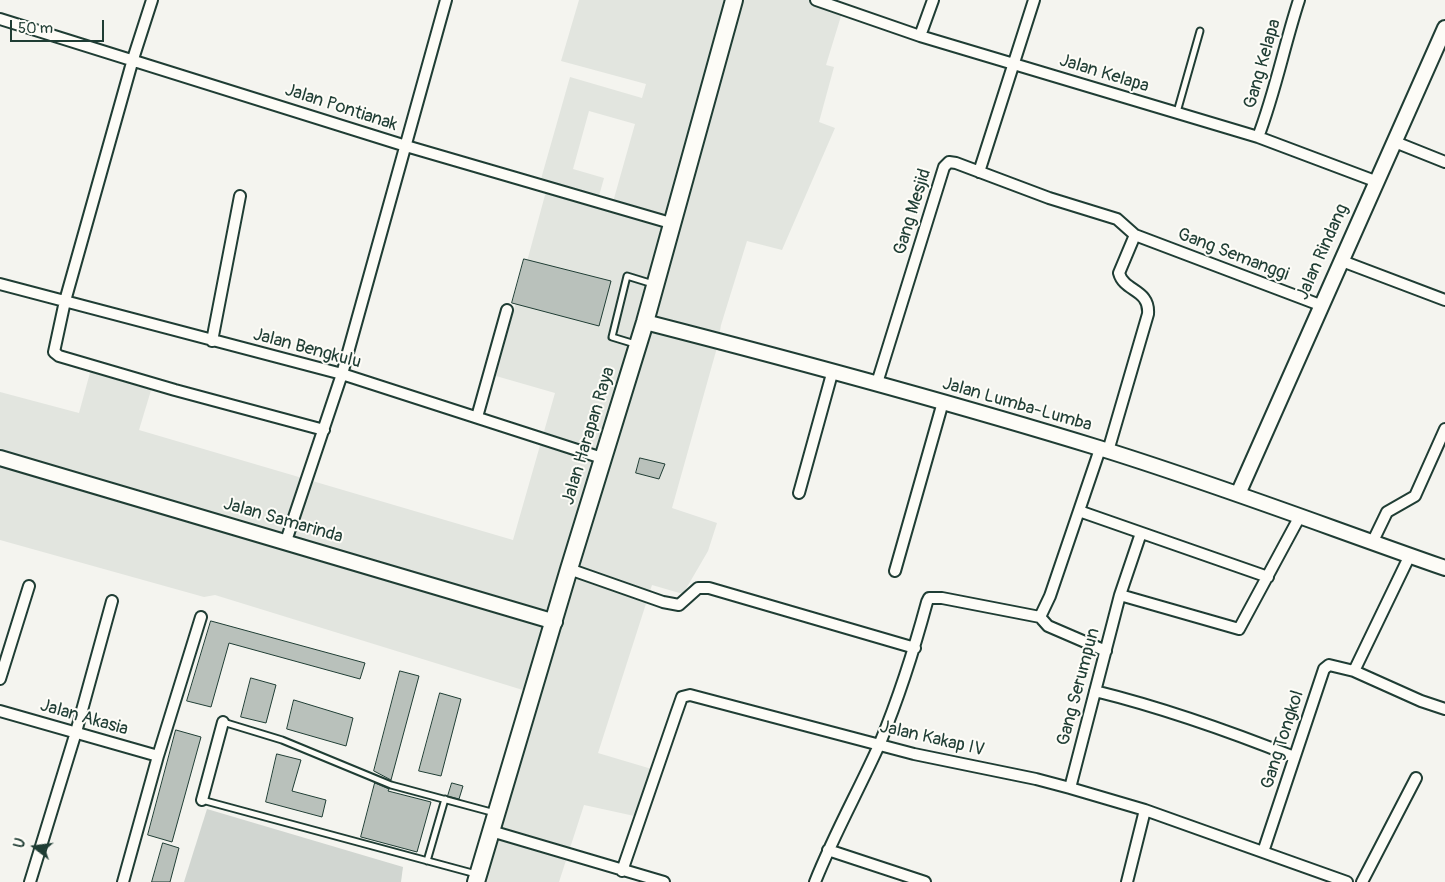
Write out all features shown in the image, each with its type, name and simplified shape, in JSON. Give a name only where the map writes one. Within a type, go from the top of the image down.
[{"type":"main road","name":"Jalan Harapan Raya","points":[[477,878],[495,813],[555,622],[568,569],[674,224],[734,0]]},
{"type":"street","points":[[152,0],[133,59],[65,301],[54,348],[59,356],[175,390],[324,430]]},
{"type":"street","points":[[286,541],[342,374],[446,0]]},
{"type":"street","points":[[920,36],[932,0]]},
{"type":"street","points":[[979,172],[1034,0]]},
{"type":"street","name":"Gang Kelapa","points":[[1258,137],[1272,102],[1284,45],[1299,0]]},
{"type":"street","name":"Jalan Kelapa","points":[[821,1],[920,36],[1258,137],[1375,181]]},
{"type":"street","name":"Jalan Pontianak","points":[[0,19],[133,59],[406,146],[674,224]]},
{"type":"street","name":"Jalan Rindang","points":[[1238,494],[1320,305],[1342,261],[1375,181],[1395,142],[1444,30]]},
{"type":"street","points":[[1395,142],[1445,162]]},
{"type":"street","name":"Gang Mesjid","points":[[878,383],[944,167],[950,162],[979,172]]},
{"type":"street","name":"Gang Semanggi","points":[[979,172],[1049,198],[1117,220],[1135,236],[1320,305]]},
{"type":"street","points":[[212,341],[240,196]]},
{"type":"street","points":[[1040,617],[1050,596],[1079,511],[1104,450],[1148,314],[1149,305],[1144,297],[1122,280],[1118,273],[1135,236]]},
{"type":"street","points":[[1342,261],[1445,300]]},
{"type":"street","name":"Jalan Bengkulu","points":[[0,284],[342,374],[602,458]]},
{"type":"street","points":[[477,417],[506,310]]},
{"type":"street","name":"Jalan Lumba-Lumba","points":[[645,322],[834,370],[1104,450],[1238,494],[1445,568]]},
{"type":"street","points":[[799,493],[834,370]]},
{"type":"street","points":[[895,570],[944,402]]},
{"type":"street","points":[[1373,541],[1387,512],[1414,496],[1445,429]]},
{"type":"street","name":"Jalan Samarinda","points":[[0,458],[555,622]]},
{"type":"street","points":[[1079,511],[1268,576]]},
{"type":"street","points":[[1120,595],[1238,629],[1300,516]]},
{"type":"street","name":"Gang Serumpun","points":[[1070,788],[1120,595],[1141,533]]},
{"type":"street","points":[[1354,671],[1410,555]]},
{"type":"street","points":[[568,569],[663,602],[679,604],[698,588],[709,588],[915,648]]},
{"type":"street","points":[[0,679],[29,586]]},
{"type":"street","points":[[815,882],[828,850],[879,744],[915,648],[929,598],[942,598],[1040,617],[1048,626],[1106,652]]},
{"type":"street","points":[[30,882],[76,732],[112,601]]},
{"type":"street","points":[[123,882],[158,756],[201,617]]},
{"type":"street","name":"Gang Tongkol","points":[[1263,852],[1324,669],[1328,665],[1354,671],[1421,702],[1445,709]]},
{"type":"street","points":[[1095,691],[1147,704],[1227,730],[1294,757]]},
{"type":"street","name":"Jalan Kakap IV","points":[[622,871],[682,698],[690,695],[914,754],[1036,779],[1070,788],[1146,810],[1347,882]]},
{"type":"street","name":"Jalan Akasia","points":[[0,711],[158,756]]},
{"type":"street","points":[[202,800],[223,722]]},
{"type":"street","points":[[1362,882],[1416,778]]},
{"type":"street","points":[[1127,882],[1146,810]]},
{"type":"street","points":[[491,831],[664,882]]},
{"type":"street","points":[[828,850],[925,882]]},
{"type":"lane","points":[[1177,113],[1200,31]]},
{"type":"lane","points":[[638,345],[612,337],[628,276],[656,285]]},
{"type":"lane","points":[[223,722],[282,740],[391,785],[495,813]]},
{"type":"lane","points":[[427,861],[445,799]]},
{"type":"lane","points":[[202,800],[427,861],[477,878]]},
{"type":"shaded area","points":[[579,0],[836,0],[845,3],[826,65],[834,67],[819,122],[835,128],[782,250],[747,241],[721,325],[718,344],[672,508],[717,523],[708,551],[683,594],[652,585],[598,753],[655,770],[639,817],[584,805],[559,882],[468,882],[526,691],[215,595],[204,597],[0,540],[0,392],[79,413],[91,369],[152,387],[139,430],[513,540],[555,393],[496,376],[548,184],[613,202],[635,124],[589,111],[573,169],[604,178],[599,196],[541,179],[570,77],[642,98],[646,84],[561,61]]},
{"type":"shaded area","points":[[207,809],[403,867],[401,882],[184,882]]},
{"type":"building","points":[[524,259],[611,281],[599,326],[512,303]]},
{"type":"building","points":[[640,458],[665,464],[659,479],[636,473]]},
{"type":"building","points":[[211,621],[365,663],[360,679],[229,643],[211,707],[187,701]]},
{"type":"building","points":[[400,671],[419,676],[391,780],[374,771]]},
{"type":"building","points":[[251,678],[276,685],[266,723],[241,717]]},
{"type":"building","points":[[440,693],[461,699],[441,776],[419,771]]},
{"type":"building","points":[[294,700],[353,718],[346,746],[287,729]]},
{"type":"building","points":[[176,730],[201,737],[172,842],[148,835]]},
{"type":"building","points":[[277,754],[301,760],[292,791],[326,800],[322,817],[266,802]]},
{"type":"building","points":[[375,783],[389,789],[388,791],[431,802],[417,852],[361,837]]},
{"type":"building","points":[[452,783],[463,786],[459,799],[448,796]]},
{"type":"building","points":[[163,843],[179,848],[170,882],[152,882]]}]
